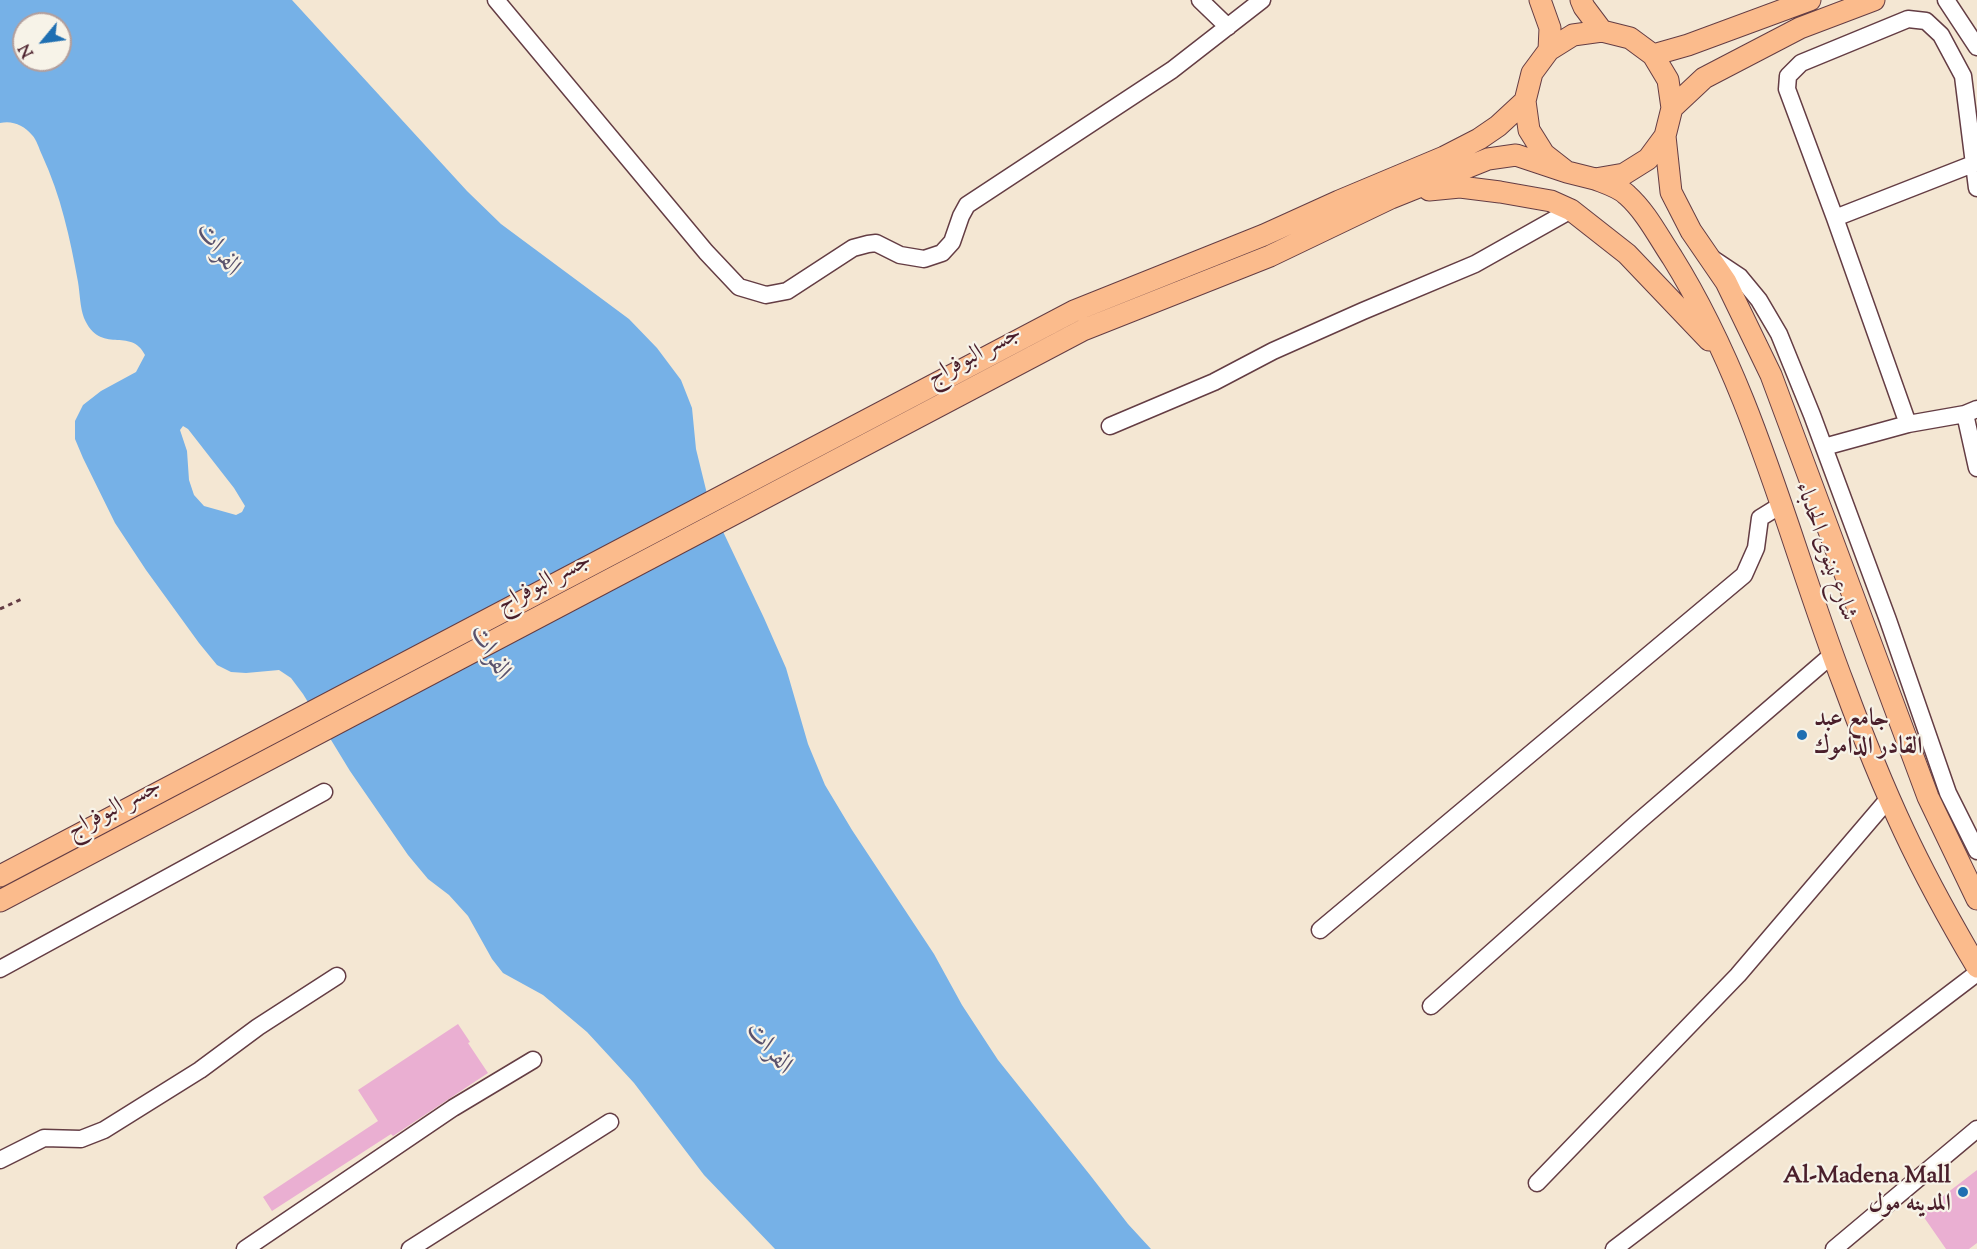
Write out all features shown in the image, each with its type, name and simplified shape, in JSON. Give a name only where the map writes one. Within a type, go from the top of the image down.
[{"type":"main road","points":[[1540,0],[1550,27],[1549,50]]},
{"type":"main road","points":[[1581,0],[1602,31]]},
{"type":"main road","points":[[1653,55],[1688,45],[1809,0]]},
{"type":"main road","points":[[1672,108],[1704,78],[1800,28],[1874,0]]},
{"type":"main road","points":[[1078,320],[1270,256],[1407,192],[1488,159],[1516,154],[1567,172],[1595,178],[1624,174],[1648,159],[1665,136],[1672,108],[1668,80],[1653,55],[1630,38],[1602,31],[1573,35],[1549,50],[1532,73],[1525,101],[1529,130],[1544,154],[1567,172]]},
{"type":"main road","points":[[1078,320],[1339,201],[1444,157],[1479,139],[1498,126],[1525,101]]},
{"type":"main road","name":"شارع نينوى الحدباء","points":[[1665,136],[1671,192],[1691,231],[1726,282],[1771,375],[1928,797],[1977,899]]},
{"type":"main road","name":"شارع نينوى الحدباء","points":[[1595,178],[1625,193],[1641,208],[1687,282],[1727,359],[1833,654],[1890,797],[1905,832],[1977,967]]},
{"type":"main road","points":[[1407,192],[1460,187],[1551,201],[1571,210],[1627,254],[1727,359]]},
{"type":"main road","name":"جسر البوفراج","points":[[0,876],[1078,320]]},
{"type":"main road","name":"جسر البوفراج","points":[[0,901],[1078,320]]},
{"type":"street","points":[[496,0],[706,252],[739,287],[766,295],[787,291],[854,248],[868,244],[876,243],[900,255],[924,259],[942,253],[952,242],[967,205],[1172,70],[1262,0]]},
{"type":"street","points":[[1200,0],[1200,3],[1228,27]]},
{"type":"street","points":[[1946,0],[1977,47]]},
{"type":"street","points":[[1908,424],[1787,89],[1788,76],[1802,63],[1908,20],[1926,21],[1941,34],[1963,76],[1977,188]]},
{"type":"street","points":[[1835,218],[1973,164]]},
{"type":"street","points":[[1110,426],[1214,382],[1303,338],[1475,264],[1571,210]]},
{"type":"street","points":[[1707,254],[1740,277],[1760,300],[1779,334],[1824,447],[1888,620],[1948,793],[1977,851]]},
{"type":"street","points":[[1824,447],[1908,424],[1971,411],[1977,468]]},
{"type":"street","points":[[1320,930],[1744,575],[1756,549],[1760,518],[1781,505]]},
{"type":"street","points":[[1431,1006],[1638,822],[1833,654]]},
{"type":"street","points":[[0,969],[324,792]]},
{"type":"street","points":[[1537,1183],[1738,975],[1890,797]]},
{"type":"street","points":[[1614,1249],[1977,973]]},
{"type":"street","points":[[0,1160],[44,1138],[81,1139],[104,1130],[200,1070],[258,1027],[337,976]]},
{"type":"street","points":[[246,1249],[453,1108],[533,1060]]},
{"type":"street","points":[[410,1249],[610,1122]]},
{"type":"street","points":[[1834,1249],[1977,1129]]},
{"type":"path","points":[[0,609],[24,598]]},
{"type":"water","name":"الفرات","points":[[0,0],[292,0],[467,191],[501,224],[629,319],[657,348],[681,380],[692,408],[696,449],[709,502],[786,668],[808,744],[825,785],[934,954],[962,1005],[998,1060],[1128,1224],[1151,1249],[775,1249],[704,1175],[634,1083],[587,1032],[543,995],[503,973],[492,959],[468,916],[449,895],[428,879],[408,855],[350,771],[291,678],[279,670],[231,672],[217,665],[146,570],[115,523],[75,439],[75,421],[83,405],[101,391],[136,372],[145,355],[132,342],[98,336],[84,318],[72,249],[49,170],[29,131],[9,122],[0,123]],"holes":[[[183,426],[188,429],[234,488],[245,506],[242,512],[236,515],[204,506],[194,495],[189,480],[187,451],[180,430]]]},
{"type":"building","points":[[458,1024],[488,1073],[393,1136],[391,1134],[272,1211],[263,1197],[378,1121],[358,1090]]},
{"type":"building","name":"Al-Madena Mall المدينه مول","points":[[1977,1170],[1977,1243],[1969,1249],[1946,1249],[1921,1213]]},
{"type":"place","name":"جامع عبد القادر الداموك","points":[[1802,735]]},
{"type":"place","name":"Al-Madena Mall المدينه مول","points":[[1963,1192]]}]
